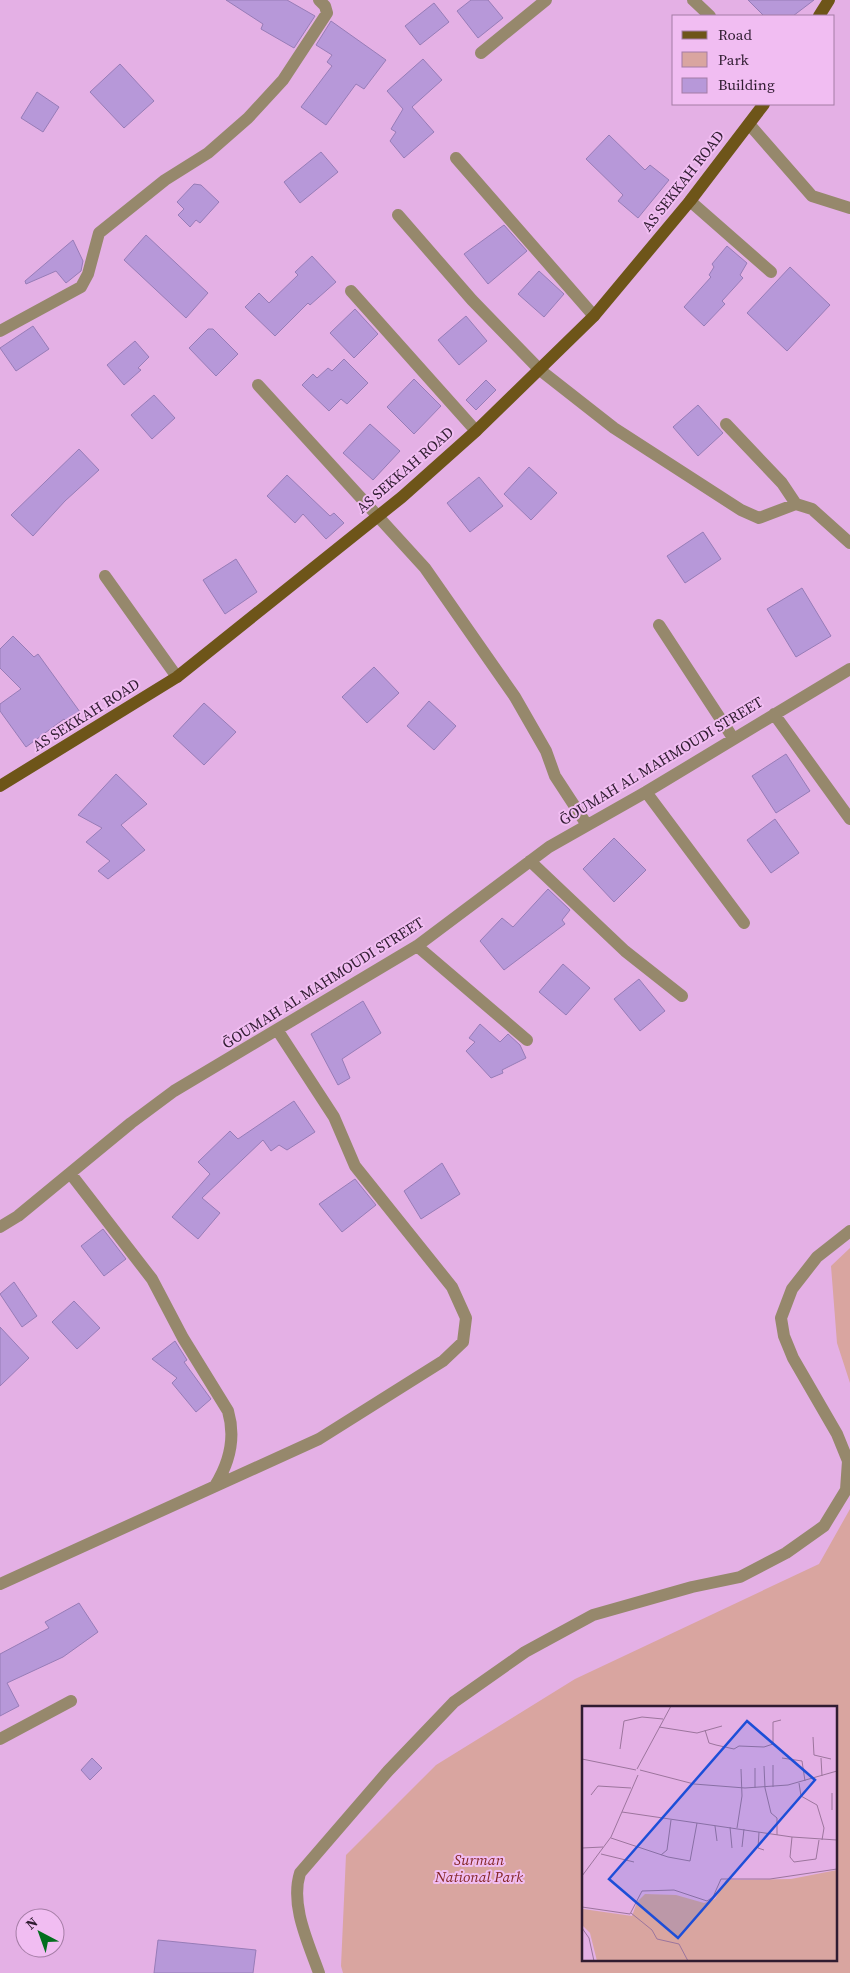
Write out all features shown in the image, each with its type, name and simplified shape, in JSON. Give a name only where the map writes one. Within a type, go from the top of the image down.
[{"type":"main road","points":[[820,15],[829,0]]},
{"type":"main road","name":"AS SEKKAH ROAD","points":[[0,786],[177,677],[379,516],[476,431],[594,316],[690,201],[763,105]]},
{"type":"street","points":[[0,331],[81,287],[88,274],[98,233],[165,180],[208,153],[248,118],[283,80],[327,14],[325,6],[319,0]]},
{"type":"street","points":[[481,54],[546,0]]},
{"type":"street","points":[[693,0],[709,15]]},
{"type":"street","points":[[749,124],[812,196],[850,208]]},
{"type":"street","points":[[456,158],[594,316]]},
{"type":"street","points":[[690,201],[771,272]]},
{"type":"street","points":[[398,215],[472,300],[540,370],[614,428],[741,510],[759,518],[796,504],[812,509],[850,544]]},
{"type":"street","points":[[351,291],[476,431]]},
{"type":"street","points":[[258,385],[425,568],[515,697],[546,751],[555,776],[587,825]]},
{"type":"street","points":[[726,424],[782,483],[796,504]]},
{"type":"street","points":[[104,576],[177,677]]},
{"type":"street","points":[[660,625],[733,738]]},
{"type":"street","name":"ḠOUMAH AL MAHMOUDI STREET","points":[[0,1227],[18,1216],[131,1123],[174,1091],[278,1031],[418,946],[549,847],[646,792],[850,669]]},
{"type":"street","points":[[774,714],[850,819]]},
{"type":"street","points":[[646,792],[744,923]]},
{"type":"street","points":[[530,861],[625,951],[682,996]]},
{"type":"street","points":[[418,946],[527,1040]]},
{"type":"street","points":[[0,1584],[319,1439],[443,1361],[460,1347],[466,1337],[466,1318],[452,1287],[355,1166],[334,1117],[278,1031]]},
{"type":"street","points":[[70,1173],[152,1279],[182,1338],[228,1411],[232,1424],[231,1451],[225,1469],[216,1486]]},
{"type":"street","points":[[319,1973],[298,1908],[296,1886],[300,1873],[388,1771],[454,1702],[525,1652],[593,1615],[692,1587],[740,1577],[786,1553],[824,1526],[846,1490],[848,1461],[838,1434],[793,1358],[784,1336],[781,1318],[792,1289],[817,1258],[850,1231]]},
{"type":"street","points":[[0,1739],[71,1701]]},
{"type":"green space","points":[[850,1248],[850,1383],[837,1343],[831,1266]]},
{"type":"green space","name":"Surman National Park","points":[[850,1509],[850,1973],[343,1973],[341,1966],[346,1855],[436,1765],[575,1679],[819,1564]]},
{"type":"building","points":[[226,0],[287,0],[315,16],[294,48],[261,29],[263,24]]},
{"type":"building","points":[[471,0],[488,0],[503,18],[478,38],[457,11]]},
{"type":"building","points":[[748,0],[814,0],[794,15],[763,15]]},
{"type":"building","points":[[434,3],[449,22],[420,45],[405,26]]},
{"type":"building","points":[[331,21],[386,60],[364,89],[356,84],[326,125],[301,107],[332,66],[327,62],[332,55],[316,45]]},
{"type":"building","points":[[423,59],[442,80],[412,107],[434,132],[404,158],[390,141],[396,132],[391,129],[403,109],[387,91]]},
{"type":"building","points":[[120,64],[154,101],[124,128],[90,92]]},
{"type":"building","points":[[37,92],[59,107],[43,132],[21,118]]},
{"type":"building","points":[[609,135],[645,170],[650,165],[669,180],[638,218],[618,201],[623,195],[586,159]]},
{"type":"building","points":[[321,152],[338,172],[300,203],[284,182]]},
{"type":"building","points":[[194,184],[201,185],[219,202],[200,223],[196,220],[190,227],[178,215],[184,209],[177,202]]},
{"type":"building","points":[[504,225],[527,251],[488,284],[464,254]]},
{"type":"building","points":[[146,235],[208,293],[186,318],[124,260]]},
{"type":"building","points":[[73,240],[83,261],[81,271],[66,283],[56,271],[26,284],[25,281]]},
{"type":"building","points":[[727,246],[747,263],[740,275],[743,278],[722,301],[725,304],[704,326],[684,307],[711,277],[709,275],[714,267],[712,264]]},
{"type":"building","points":[[312,256],[336,282],[310,305],[308,303],[275,336],[245,307],[259,293],[269,303],[298,275],[295,272]]},
{"type":"building","points":[[790,267],[830,305],[787,351],[747,313]]},
{"type":"building","points":[[539,271],[564,294],[544,317],[518,294]]},
{"type":"building","points":[[355,309],[378,334],[354,358],[330,333]]},
{"type":"building","points":[[466,316],[487,341],[459,365],[438,340]]},
{"type":"building","points":[[33,326],[49,349],[16,371],[0,348]]},
{"type":"building","points":[[208,329],[213,329],[238,354],[216,376],[189,348]]},
{"type":"building","points":[[135,341],[149,357],[138,368],[141,370],[124,385],[107,365]]},
{"type":"building","points":[[344,359],[368,383],[347,404],[341,399],[329,411],[302,385],[313,374],[317,378],[328,368],[332,371]]},
{"type":"building","points":[[414,379],[441,406],[414,434],[387,407]]},
{"type":"building","points":[[486,380],[496,390],[476,410],[466,400]]},
{"type":"building","points":[[154,395],[175,418],[152,439],[131,415]]},
{"type":"building","points":[[698,405],[723,433],[698,456],[673,427]]},
{"type":"building","points":[[370,424],[400,451],[373,480],[343,453]]},
{"type":"building","points":[[79,449],[99,470],[65,501],[33,536],[11,515]]},
{"type":"building","points":[[529,467],[557,493],[531,520],[504,494]]},
{"type":"building","points":[[287,475],[330,516],[334,513],[344,523],[326,539],[303,514],[295,523],[267,496]]},
{"type":"building","points":[[479,477],[503,506],[470,532],[447,503]]},
{"type":"building","points":[[703,532],[721,559],[685,583],[667,556]]},
{"type":"building","points":[[236,559],[257,592],[225,614],[203,580]]},
{"type":"building","points":[[802,588],[831,636],[796,657],[767,609]]},
{"type":"building","points":[[13,636],[34,657],[38,654],[80,712],[67,722],[64,719],[26,747],[0,711],[0,704],[21,689],[0,668],[0,649]]},
{"type":"building","points":[[374,667],[399,693],[367,723],[342,697]]},
{"type":"building","points":[[429,701],[456,726],[434,750],[407,726]]},
{"type":"building","points":[[204,703],[236,732],[204,765],[173,736]]},
{"type":"building","points":[[786,754],[810,791],[776,813],[752,776]]},
{"type":"building","points":[[116,774],[147,804],[121,825],[145,850],[108,879],[98,871],[110,861],[86,842],[102,828],[78,815]]},
{"type":"building","points":[[775,819],[799,853],[771,873],[747,840]]},
{"type":"building","points":[[614,838],[646,870],[614,902],[583,869]]},
{"type":"building","points":[[548,889],[570,910],[562,920],[565,924],[504,970],[480,941],[502,918],[513,927]]},
{"type":"building","points":[[563,964],[590,988],[566,1015],[539,992]]},
{"type":"building","points":[[639,979],[665,1011],[640,1031],[614,999]]},
{"type":"building","points":[[363,1001],[381,1033],[342,1059],[350,1078],[338,1085],[311,1034]]},
{"type":"building","points":[[480,1024],[500,1042],[508,1034],[520,1045],[526,1058],[502,1070],[503,1073],[491,1078],[466,1051],[475,1042],[469,1038]]},
{"type":"building","points":[[294,1101],[315,1132],[287,1150],[279,1145],[271,1151],[263,1140],[202,1198],[220,1213],[198,1239],[172,1217],[210,1174],[198,1162],[230,1131],[238,1139]]},
{"type":"building","points":[[442,1163],[460,1194],[421,1219],[404,1191]]},
{"type":"building","points":[[355,1179],[376,1205],[342,1232],[319,1204]]},
{"type":"building","points":[[103,1229],[126,1259],[104,1276],[81,1246]]},
{"type":"building","points":[[14,1282],[37,1316],[22,1327],[0,1294]]},
{"type":"building","points":[[74,1301],[100,1328],[77,1349],[52,1322]]},
{"type":"building","points":[[0,1327],[29,1358],[0,1386]]},
{"type":"building","points":[[175,1341],[187,1360],[184,1362],[211,1399],[196,1412],[172,1383],[177,1378],[152,1359]]},
{"type":"building","points":[[79,1603],[98,1632],[63,1657],[7,1683],[19,1706],[0,1716],[0,1654],[49,1628],[45,1622]]},
{"type":"building","points":[[92,1758],[102,1768],[90,1780],[81,1770]]},
{"type":"building","points":[[158,1940],[256,1950],[253,1973],[154,1973]]}]
